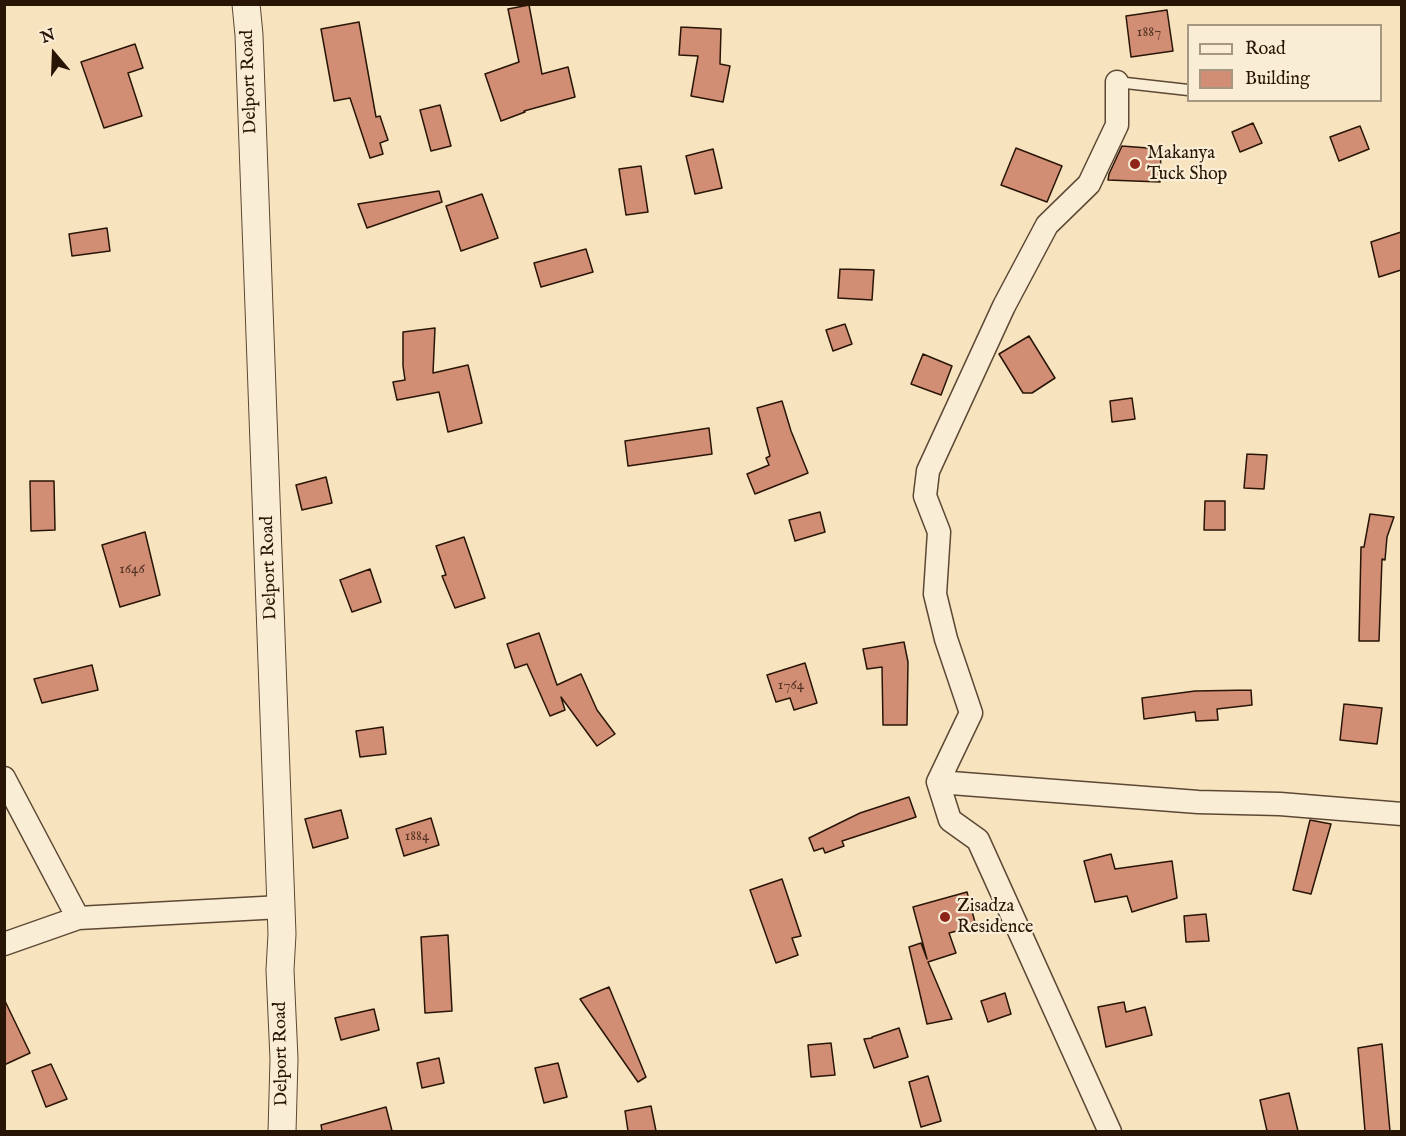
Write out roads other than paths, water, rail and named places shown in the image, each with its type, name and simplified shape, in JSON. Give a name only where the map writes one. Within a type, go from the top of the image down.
[{"type":"street","name":"Delport Road","points":[[246,4],[282,907],[280,969],[284,1059],[282,1131]]},
{"type":"street","points":[[1110,1131],[978,840],[950,820],[938,782],[971,713],[946,639],[935,594],[939,532],[925,495],[928,471],[1004,306],[1047,225],[1089,184],[1116,125],[1118,82]]},
{"type":"street","points":[[4,778],[78,918]]},
{"type":"street","points":[[938,782],[1198,802],[1280,804],[1401,814]]},
{"type":"street","points":[[4,944],[78,918],[282,907]]},
{"type":"lane","points":[[1118,82],[1187,90]]},
{"type":"place","name":"Makanya Tuck Shop","points":[[1135,164]]},
{"type":"place","name":"Zisadza Residence","points":[[945,917]]}]
